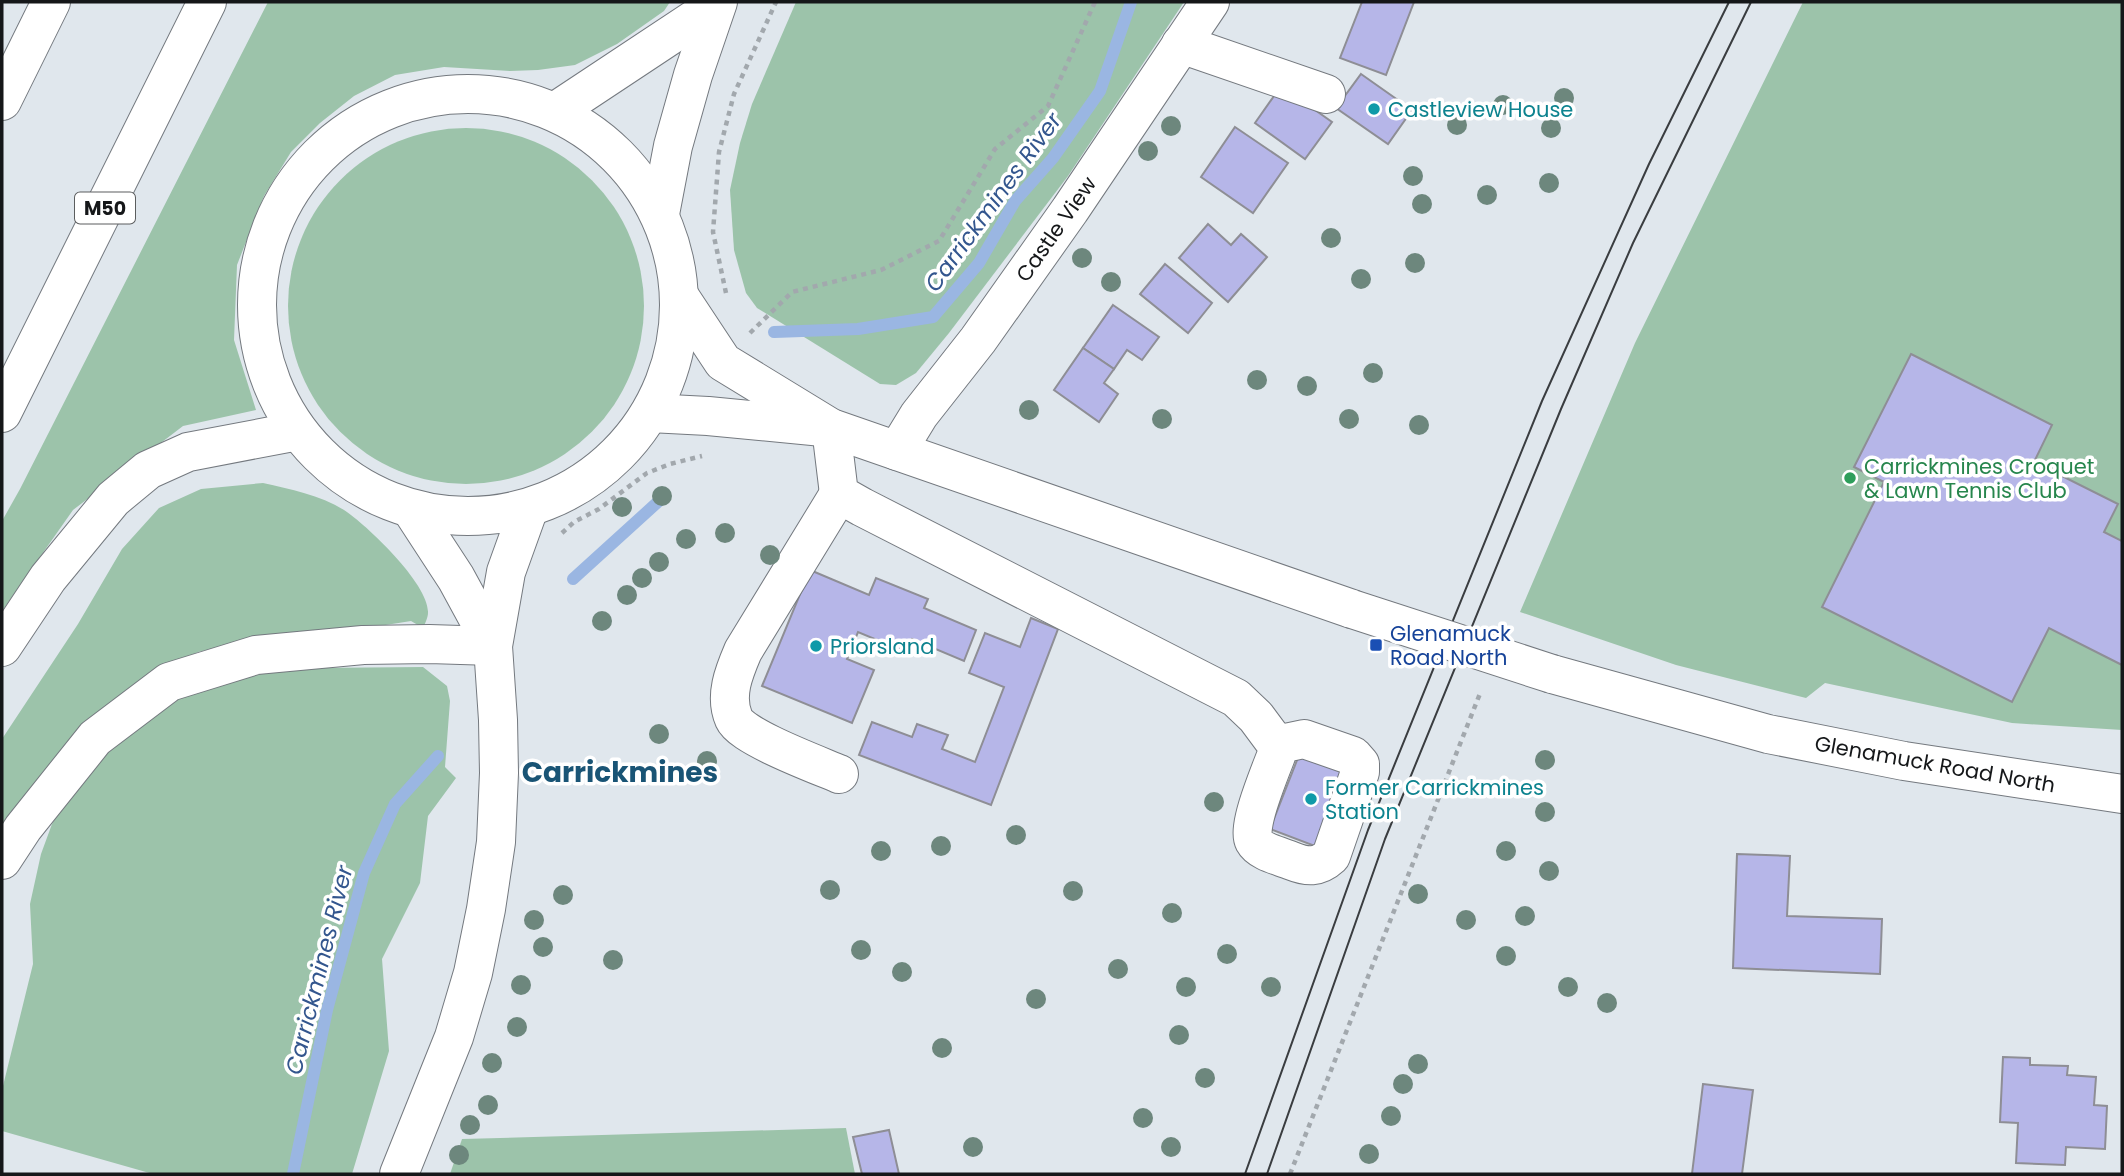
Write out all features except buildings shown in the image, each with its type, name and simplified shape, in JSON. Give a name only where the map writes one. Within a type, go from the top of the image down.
[{"type":"main road","points":[[2,101],[51,2]]},
{"type":"main road","name":"M50","points":[[2,413],[207,2]]},
{"type":"main road","name":"Castle View","points":[[897,452],[919,415],[978,340],[1070,210],[1210,2]]},
{"type":"main road","points":[[556,111],[717,4]]},
{"type":"main road","points":[[660,214],[673,146],[717,4]]},
{"type":"main road","points":[[1181,44],[1326,94]]},
{"type":"main road","points":[[462,92],[505,95],[556,111],[592,132],[623,159],[660,214],[674,255],[680,297],[674,353],[650,414],[631,441],[598,473],[558,497],[529,508],[471,517],[411,509],[357,485],[325,461],[298,431],[273,387],[259,339],[257,297],[263,254],[280,207],[308,165],[358,123],[419,98],[462,92]]},
{"type":"main road","name":"Glenamuck Road North","points":[[680,297],[723,362],[831,428],[1352,609],[1552,674],[1768,734],[1903,761],[2122,794]]},
{"type":"main road","name":"Glenamuck Road North","points":[[650,414],[708,416],[831,428]]},
{"type":"main road","points":[[831,428],[839,494],[743,651],[732,677],[730,699],[734,721],[747,733],[839,774]]},
{"type":"main road","points":[[2,647],[48,578],[113,499],[148,470],[188,452],[298,431]]},
{"type":"main road","points":[[839,494],[1236,698],[1256,717],[1279,748]]},
{"type":"main road","points":[[399,1174],[454,1037],[473,974],[486,909],[496,842],[499,774],[493,646],[506,572],[529,508]]},
{"type":"main road","points":[[411,509],[456,578],[493,646]]},
{"type":"main road","points":[[2,860],[23,828],[95,738],[169,682],[256,655],[363,645],[493,646]]},
{"type":"path","points":[[728,300],[713,232],[719,152],[734,94],[776,2]]},
{"type":"path","points":[[744,338],[792,292],[881,270],[939,241],[995,149],[1048,106],[1095,2]]},
{"type":"path","points":[[558,537],[574,522],[599,509],[647,473],[704,456]]},
{"type":"path","points":[[1290,1174],[1480,691]]},
{"type":"green space","points":[[268,2],[670,2],[664,11],[617,44],[575,65],[510,71],[444,67],[395,75],[354,96],[320,123],[291,152],[264,196],[237,265],[234,340],[256,410],[183,426],[73,510],[2,611],[2,521]]},
{"type":"green space","points":[[796,2],[1184,2],[1068,176],[949,333],[916,373],[896,385],[880,384],[757,308],[746,293],[734,250],[730,190],[740,143],[752,104]]},
{"type":"green space","name":"Carrickmines Croquet & Lawn Tennis Club","points":[[1803,2],[2122,2],[2122,730],[2012,723],[1825,683],[1806,698],[1676,665],[1520,612],[1635,343]]},
{"type":"green space","points":[[466,128],[501,132],[534,142],[565,158],[592,180],[614,207],[630,238],[640,271],[644,306],[640,341],[630,374],[614,405],[592,432],[565,454],[534,470],[501,480],[466,484],[431,480],[398,470],[367,454],[340,432],[318,405],[302,374],[292,341],[288,306],[292,271],[302,238],[318,207],[340,180],[367,158],[398,142],[431,132]]},
{"type":"green space","points":[[263,483],[325,500],[344,510],[367,528],[419,587],[428,613],[423,628],[411,621],[354,630],[255,639],[198,652],[152,676],[2,837],[2,739],[78,624],[122,549],[159,508],[201,489]]},
{"type":"green space","points":[[423,667],[447,686],[450,701],[445,767],[456,778],[428,816],[420,883],[382,959],[389,1051],[352,1174],[153,1174],[2,1131],[2,1090],[33,964],[30,904],[41,854],[52,824],[72,791],[99,759],[176,698],[253,672],[313,668]]},
{"type":"green space","points":[[846,1128],[855,1174],[450,1174],[462,1139]]},
{"type":"waterway","name":"Carrickmines River","points":[[774,332],[858,329],[933,317],[979,263],[1015,201],[1053,158],[1100,91],[1131,2]]},
{"type":"waterway","name":"Carrickmines River","points":[[573,579],[660,500]]},
{"type":"waterway","name":"Carrickmines River","points":[[293,1174],[327,1010],[364,873],[395,804],[438,756]]},
{"type":"tram line","points":[[1245,1174],[1368,830],[1542,401],[1649,164],[1729,2]]},
{"type":"tram line","points":[[1267,1174],[1385,839],[1561,409],[1633,243],[1751,2]]},
{"type":"place","name":"Castleview House","points":[[1374,109]]},
{"type":"place","name":"Carrickmines Croquet & Lawn Tennis Club","points":[[1850,478]]},
{"type":"place","name":"Glenamuck Road North","points":[[1376,645]]},
{"type":"place","name":"Priorsland","points":[[816,646]]},
{"type":"place","name":"Former Carrickmines Station","points":[[1311,799]]},
{"type":"district","name":"Carrickmines","points":[[620,772]]}]
